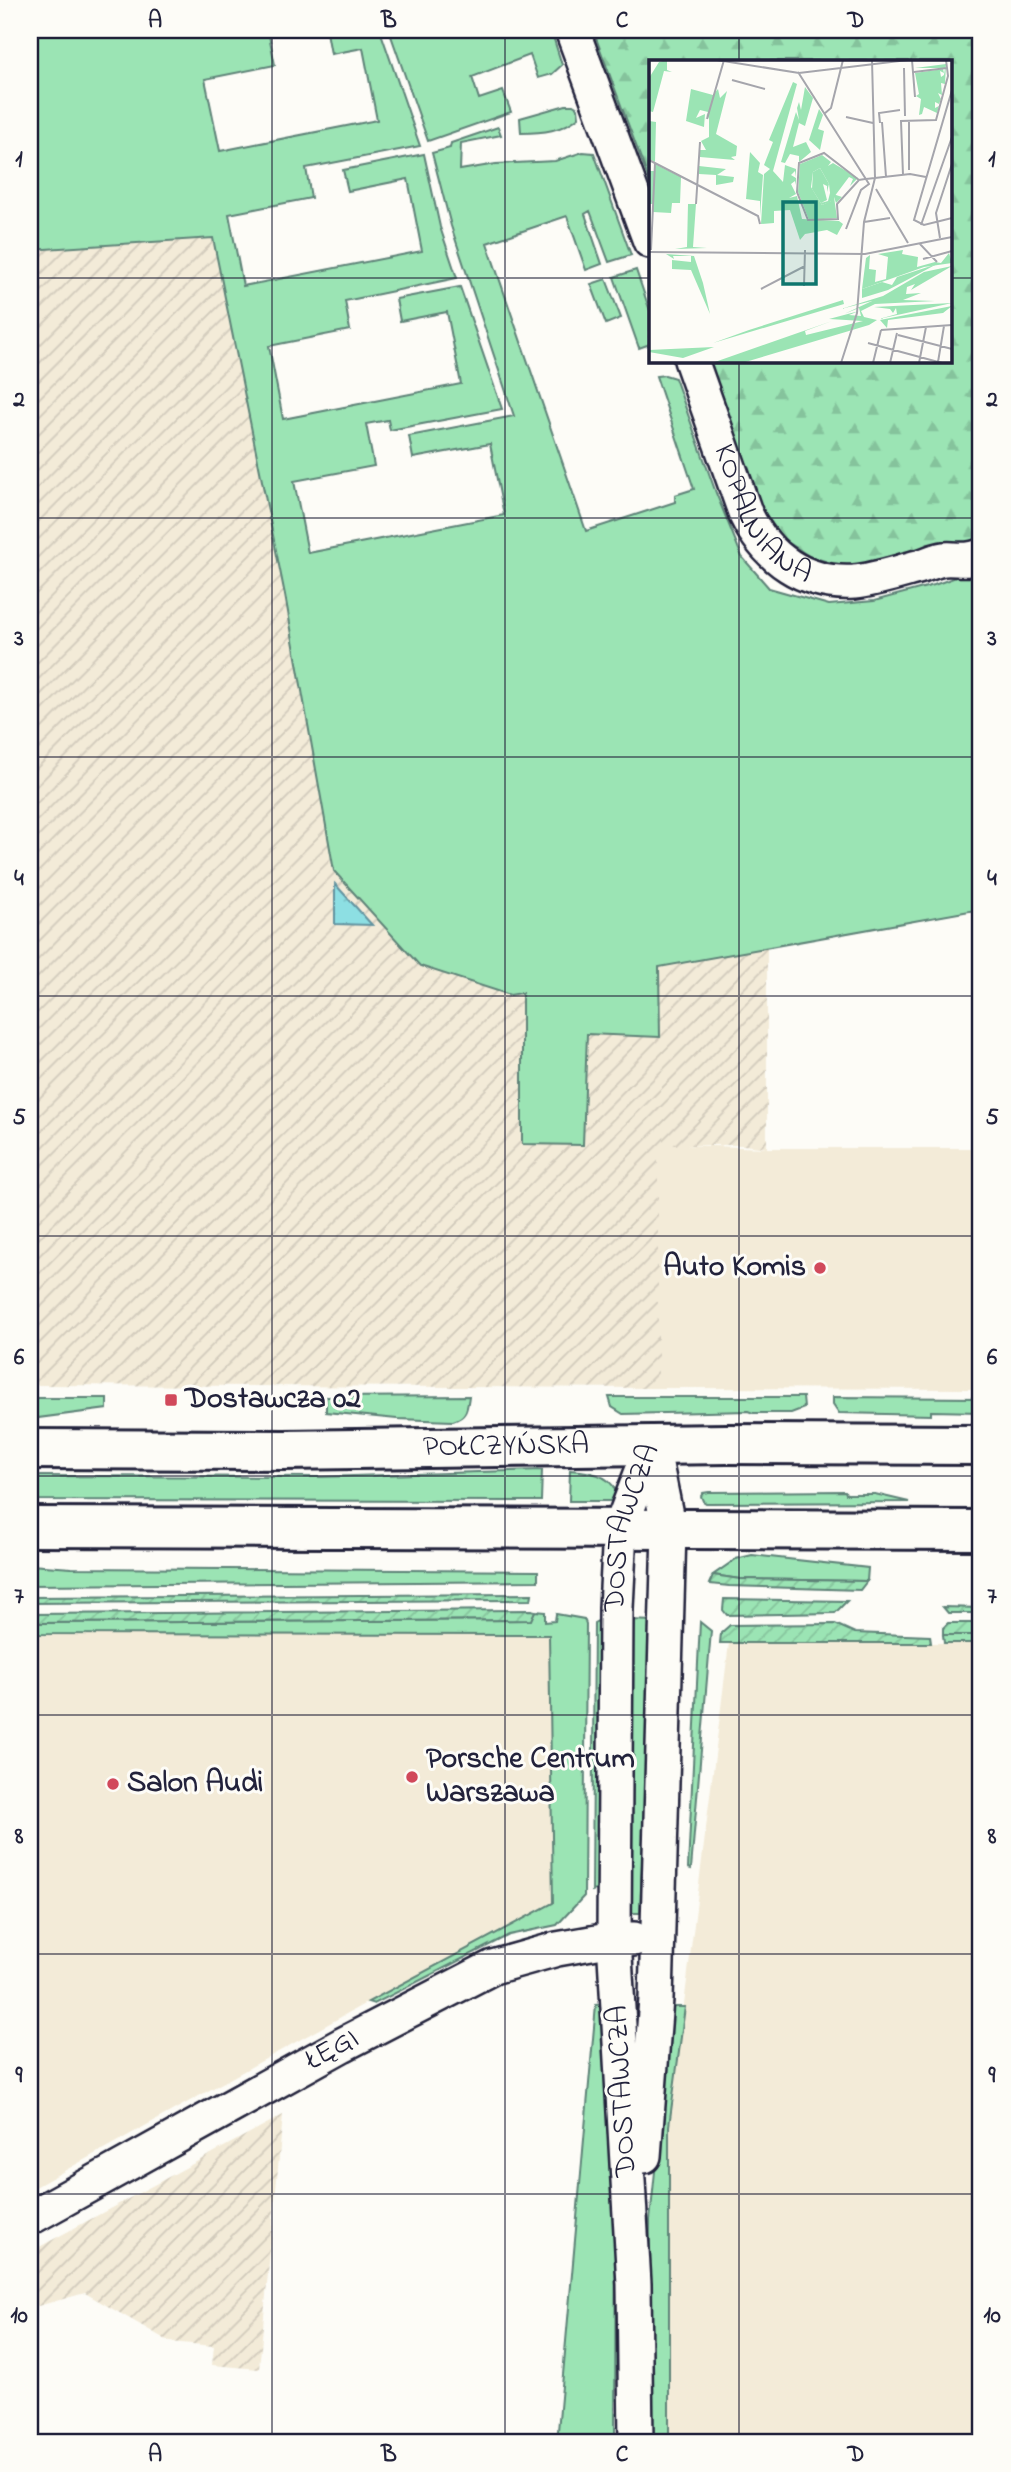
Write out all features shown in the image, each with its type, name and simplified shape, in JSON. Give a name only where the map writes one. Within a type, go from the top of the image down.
[{"type":"main road","name":"POŁCZYŃSKA","points":[[30,1449],[981,1445]]},
{"type":"main road","points":[[30,1527],[981,1530]]},
{"type":"street","points":[[572,30],[649,238]]},
{"type":"street","name":"KOPALNIANA","points":[[692,362],[754,531],[769,551],[790,567],[824,580],[855,582],[945,559],[961,561],[981,556]]},
{"type":"street","name":"DOSTAWCZA","points":[[636,2442],[634,2284],[614,1939],[616,1608],[620,1529],[652,1445]]},
{"type":"street","name":"DOSTAWCZA","points":[[634,2284],[656,1999],[668,1530],[652,1445]]},
{"type":"street","name":"ŁĘGI","points":[[30,2218],[342,2045],[493,1967],[557,1949],[614,1939],[657,1938]]},
{"type":"shaded area","points":[[213,238],[285,595],[334,871],[522,992],[522,1144],[582,1145],[587,1033],[658,967],[767,947],[767,1148],[743,1145],[658,1145],[658,1388],[30,1385],[30,250]]},
{"type":"shaded area","name":"Auto Komis","points":[[658,1144],[767,1148],[981,1148],[981,1389],[658,1388]]},
{"type":"shaded area","points":[[30,1634],[549,1635],[553,1903],[366,2003],[30,2190]]},
{"type":"shaded area","points":[[729,1643],[981,1643],[981,2442],[669,2442],[669,2125]]},
{"type":"shaded area","points":[[283,2115],[259,2369],[212,2365],[214,2346],[170,2342],[85,2293],[38,2306],[30,2301],[30,2252]]},
{"type":"green space","points":[[30,30],[268,30],[275,65],[205,79],[220,151],[377,120],[363,48],[331,54],[327,32],[380,30],[420,146],[306,168],[311,198],[229,214],[243,286],[422,251],[408,179],[348,191],[343,170],[424,154],[440,227],[457,278],[345,301],[350,330],[269,346],[283,419],[461,384],[447,312],[400,321],[396,299],[460,287],[502,409],[390,430],[388,420],[366,424],[374,466],[294,481],[308,553],[504,515],[490,444],[413,458],[409,436],[514,416],[451,226],[432,153],[450,148],[451,143],[498,127],[501,135],[461,143],[460,170],[496,164],[555,161],[583,152],[594,153],[631,255],[609,262],[590,211],[585,214],[602,264],[586,270],[567,216],[487,243],[586,531],[675,502],[675,495],[694,489],[656,376],[665,375],[675,378],[742,557],[769,588],[829,605],[874,601],[934,585],[981,568],[981,909],[659,967],[660,1037],[587,1034],[583,1145],[522,1144],[522,993],[510,995],[420,966],[334,871],[285,595],[213,238],[30,250]]},
{"type":"green space","points":[[389,30],[551,30],[562,65],[552,74],[538,78],[530,55],[472,77],[479,99],[503,91],[511,112],[428,141]]},
{"type":"green space","points":[[593,30],[981,30],[981,542],[867,565],[837,565],[809,556],[783,539],[762,509],[709,362],[951,362],[951,60],[649,60],[649,180]]},
{"type":"green space","points":[[566,105],[578,108],[579,117],[552,130],[521,133],[520,118]]},
{"type":"green space","points":[[636,270],[649,308],[649,344],[639,348],[614,277]]},
{"type":"green space","points":[[606,279],[621,318],[606,324],[591,284]]},
{"type":"green space","points":[[469,1396],[464,1415],[453,1421],[326,1412],[326,1397]]},
{"type":"green space","points":[[609,1397],[803,1397],[804,1408],[791,1413],[748,1411],[623,1414],[612,1407]]},
{"type":"green space","points":[[833,1397],[981,1398],[981,1412],[931,1411],[931,1415],[839,1413],[833,1404]]},
{"type":"green space","points":[[30,1398],[107,1398],[107,1409],[30,1419]]},
{"type":"green space","points":[[542,1470],[541,1501],[30,1500],[30,1476],[322,1477]]},
{"type":"green space","points":[[570,1470],[599,1475],[610,1483],[616,1495],[610,1501],[569,1501]]},
{"type":"green space","points":[[845,1491],[846,1494],[875,1494],[909,1502],[706,1503],[701,1496],[709,1492]]},
{"type":"green space","points":[[752,1555],[868,1568],[867,1581],[740,1579],[713,1575],[736,1559]]},
{"type":"green space","points":[[30,1565],[72,1568],[538,1571],[538,1581],[30,1585]]},
{"type":"green space","points":[[713,1575],[740,1579],[867,1581],[860,1590],[729,1586],[709,1584]]},
{"type":"green space","points":[[532,1594],[531,1600],[30,1603],[30,1597]]},
{"type":"green space","points":[[724,1599],[847,1601],[835,1613],[727,1615],[723,1610]]},
{"type":"green space","points":[[943,1607],[981,1608],[981,1613],[948,1613]]},
{"type":"green space","points":[[535,1611],[545,1612],[545,1622],[555,1621],[556,1614],[584,1619],[586,1624],[584,1896],[557,1925],[509,1935],[374,2004],[368,2002],[553,1903],[549,1635],[30,1634],[30,1623],[530,1620]]},
{"type":"green space","points":[[535,1611],[531,1620],[30,1623],[30,1614]]},
{"type":"green space","points":[[603,1618],[600,1889],[592,1891],[594,1623]]},
{"type":"green space","points":[[631,1620],[652,1621],[640,1913],[630,1913]]},
{"type":"green space","points":[[700,1622],[711,1631],[691,1869],[688,1868]]},
{"type":"green space","points":[[948,1623],[981,1623],[981,1635],[943,1635],[943,1628]]},
{"type":"green space","points":[[835,1624],[855,1633],[930,1636],[931,1643],[720,1643],[721,1633],[730,1625]]},
{"type":"green space","points":[[943,1635],[981,1635],[981,1643],[944,1643]]},
{"type":"green space","points":[[608,2002],[616,2191],[615,2442],[557,2442],[596,2005]]},
{"type":"green space","points":[[672,2007],[685,2007],[669,2126],[669,2442],[648,2442],[650,2220]]},
{"type":"water","points":[[335,884],[372,925],[335,924]]},
{"type":"place","name":"Auto Komis","points":[[820,1268]]},
{"type":"place","name":"Dostawcza 02","points":[[171,1400]]},
{"type":"place","name":"Porsche Centrum Warszawa","points":[[412,1777]]},
{"type":"place","name":"Salon Audi","points":[[113,1784]]}]
